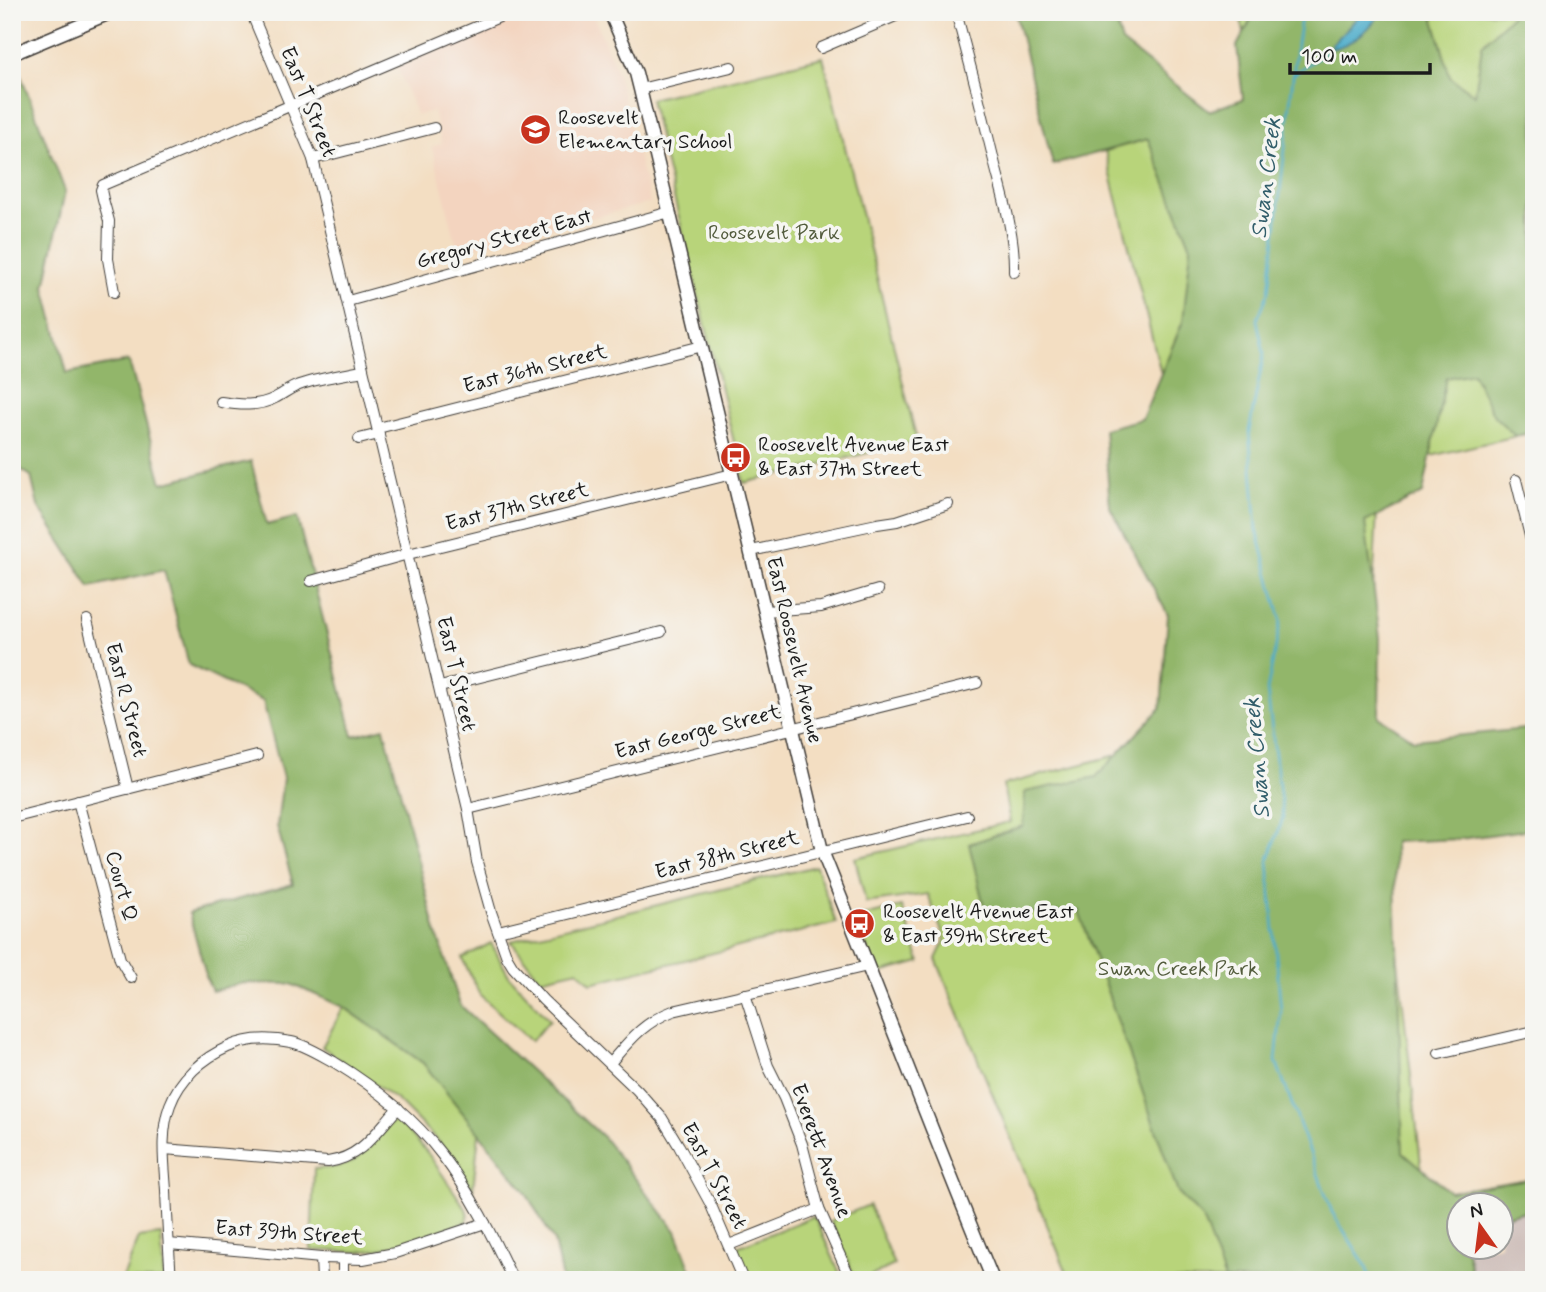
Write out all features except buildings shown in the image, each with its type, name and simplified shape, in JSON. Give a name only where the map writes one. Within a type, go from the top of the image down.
[{"type":"street","points":[[12,54],[112,12]]},
{"type":"street","name":"East T Street","points":[[251,12],[313,159],[440,687],[468,809],[477,862],[507,957],[519,976],[610,1063],[662,1118],[707,1197],[743,1280]]},
{"type":"street","points":[[114,292],[108,259],[109,221],[101,190],[103,185],[511,12]]},
{"type":"street","name":"East Roosevelt Avenue","points":[[610,12],[636,72],[822,851],[993,1280]]},
{"type":"street","points":[[821,48],[905,12]]},
{"type":"street","points":[[956,12],[1003,194],[1014,255],[1014,272]]},
{"type":"street","points":[[640,89],[731,68]]},
{"type":"street","points":[[313,159],[434,128]]},
{"type":"street","name":"Gregory Street East","points":[[348,301],[670,212]]},
{"type":"street","name":"East 36th Street","points":[[359,439],[378,431],[702,346]]},
{"type":"street","points":[[221,402],[241,405],[261,402],[300,384],[363,371]]},
{"type":"street","name":"East 37th Street","points":[[311,581],[408,554],[732,474]]},
{"type":"street","points":[[1516,480],[1534,552]]},
{"type":"street","points":[[751,551],[897,521],[948,504]]},
{"type":"street","points":[[765,611],[821,607],[878,590]]},
{"type":"street","name":"East R Street","points":[[86,620],[128,789]]},
{"type":"street","points":[[440,687],[661,632]]},
{"type":"street","name":"East George Street","points":[[468,809],[976,683]]},
{"type":"street","points":[[12,818],[257,756]]},
{"type":"street","name":"Court Q","points":[[78,801],[120,959],[131,978]]},
{"type":"street","name":"East 38th Street","points":[[498,931],[967,816]]},
{"type":"street","points":[[610,1063],[633,1035],[659,1016],[869,966]]},
{"type":"street","name":"Everett Avenue","points":[[745,994],[768,1066],[802,1144],[819,1209],[851,1280]]},
{"type":"street","points":[[1440,1053],[1534,1031]]},
{"type":"street","points":[[172,1280],[163,1149],[164,1127],[170,1105],[191,1071],[219,1051],[251,1040],[271,1040],[293,1042],[317,1052],[369,1085],[398,1108],[442,1154],[467,1190],[513,1280]]},
{"type":"street","points":[[163,1149],[328,1163],[342,1160],[359,1151],[398,1108]]},
{"type":"street","points":[[729,1245],[819,1209]]},
{"type":"street","name":"East 39th Street","points":[[169,1244],[343,1259],[384,1256],[485,1223]]},
{"type":"street","points":[[321,1258],[322,1280]]},
{"type":"street","points":[[343,1259],[343,1280]]},
{"type":"shaded area","name":"Roosevelt Elementary School","points":[[527,12],[592,12],[616,69],[650,203],[458,251],[432,147],[442,144],[433,111],[417,115],[397,67]]},
{"type":"shaded area","points":[[1534,1209],[1534,1280],[1473,1280],[1469,1260],[1514,1260],[1514,1214]]},
{"type":"green space","name":"Swan Creek Park","points":[[1015,12],[1113,12],[1122,42],[1209,111],[1243,99],[1237,46],[1255,12],[1432,12],[1450,77],[1475,95],[1482,45],[1515,12],[1534,12],[1534,432],[1515,436],[1494,416],[1473,373],[1446,378],[1423,493],[1365,522],[1380,638],[1379,717],[1414,740],[1534,728],[1534,829],[1460,839],[1394,842],[1403,1152],[1448,1190],[1444,1190],[1444,1260],[1469,1260],[1473,1280],[1225,1280],[1202,1218],[1178,1193],[1079,911],[986,915],[969,844],[1023,826],[1025,792],[1096,777],[1161,708],[1168,615],[1110,507],[1104,429],[1142,419],[1183,321],[1191,247],[1148,139],[1053,165]]},
{"type":"green space","name":"Swan Creek Park","points":[[1239,12],[1534,12],[1534,432],[1379,468],[1368,696],[1425,1199],[1443,1280],[1070,1280],[936,959],[945,940],[928,894],[866,903],[855,858],[1010,822],[1003,785],[1243,722],[1181,453],[1105,151],[1262,107]]},
{"type":"green space","name":"Roosevelt Park","points":[[823,57],[917,441],[744,483],[650,99]]},
{"type":"green space","points":[[16,63],[65,191],[45,287],[67,373],[129,361],[162,483],[251,461],[267,525],[297,517],[353,736],[384,728],[435,928],[460,1005],[603,1137],[676,1231],[695,1280],[562,1280],[554,1241],[525,1191],[423,1063],[344,1007],[291,984],[243,983],[212,991],[189,913],[293,884],[277,826],[283,778],[263,701],[189,665],[164,570],[90,587],[38,506],[31,476],[12,464],[12,65]]},
{"type":"green space","points":[[816,866],[836,923],[591,983],[578,970],[540,979],[511,941]]},
{"type":"green space","points":[[902,907],[920,962],[877,974],[856,918]]},
{"type":"green space","points":[[491,943],[509,976],[550,1020],[531,1041],[480,995],[462,958]]},
{"type":"green space","points":[[344,1007],[423,1063],[479,1133],[473,1189],[439,1142],[398,1101],[322,1047]]},
{"type":"green space","points":[[397,1121],[427,1152],[466,1209],[467,1222],[386,1248],[359,1252],[311,1250],[314,1169],[351,1162],[366,1151],[386,1127]]},
{"type":"green space","name":"Swan Creek Park","points":[[1534,1178],[1534,1209],[1514,1214],[1514,1190],[1462,1190]]},
{"type":"green space","points":[[869,1205],[894,1265],[863,1280],[856,1280],[830,1221]]},
{"type":"green space","points":[[812,1217],[816,1220],[843,1280],[747,1280],[736,1252],[737,1247]]},
{"type":"green space","points":[[161,1235],[164,1280],[122,1280],[139,1238]]},
{"type":"water","points":[[1358,12],[1381,12],[1372,25],[1359,36],[1330,49],[1357,18]]},
{"type":"waterway","name":"Swan Creek","points":[[1302,12],[1269,291],[1257,320],[1264,353],[1249,431],[1257,530],[1281,620],[1267,690],[1283,818],[1268,861],[1281,1011],[1276,1061],[1332,1212],[1366,1266],[1370,1280]]},
{"type":"waterway","points":[[1294,74],[1330,49]]},
{"type":"place","name":"Roosevelt Elementary School","points":[[535,130]]},
{"type":"place","name":"Roosevelt Avenue East & East 37th Street","points":[[735,457]]},
{"type":"place","name":"Roosevelt Avenue East & East 39th Street","points":[[860,924]]}]
